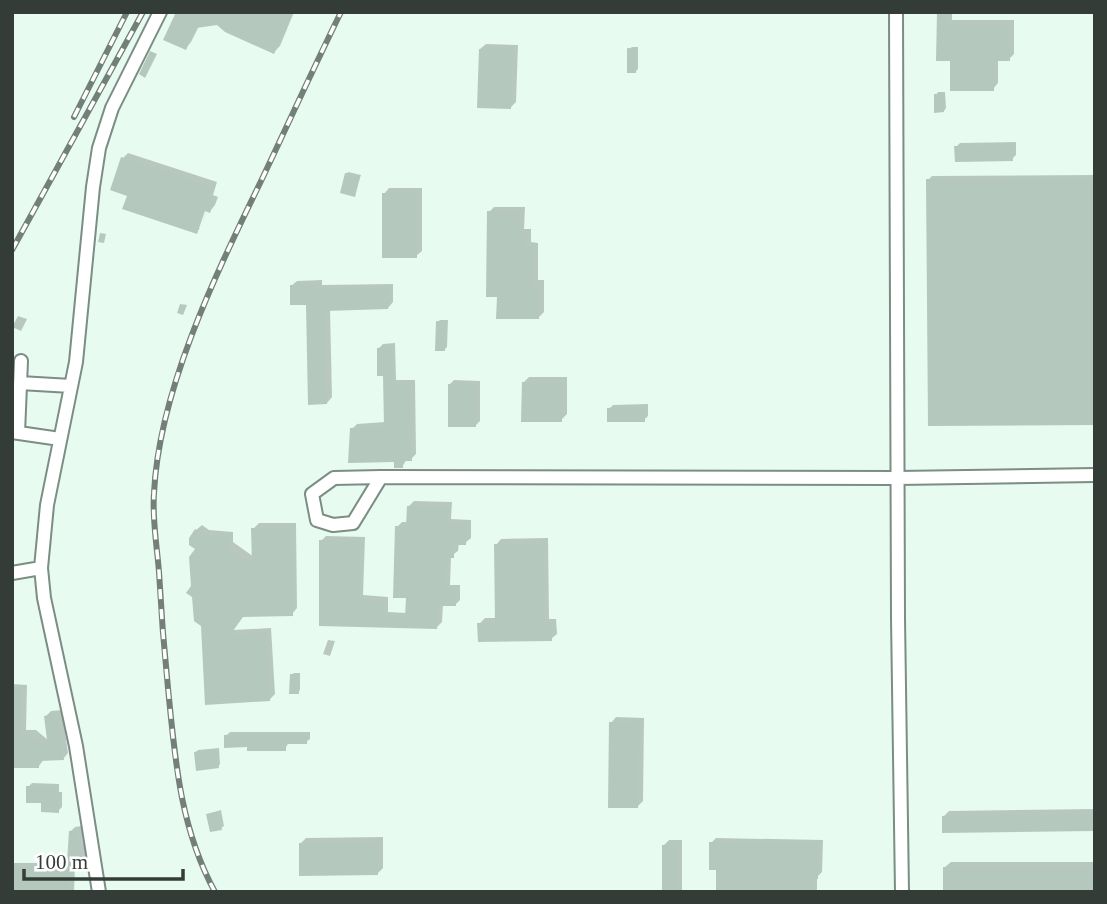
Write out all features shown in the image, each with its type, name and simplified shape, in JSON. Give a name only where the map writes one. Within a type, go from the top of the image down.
[{"type":"street","points":[[99,892],[76,746],[44,598],[41,568],[47,505],[76,362],[99,148],[112,108],[160,12]]},
{"type":"street","points":[[896,12],[902,892]]},
{"type":"street","points":[[21,361],[15,432],[60,439]]},
{"type":"street","points":[[20,383],[71,386]]},
{"type":"street","points":[[381,477],[353,523],[333,525],[317,520],[312,494],[334,478],[381,477],[898,478],[1095,475]]},
{"type":"street","points":[[12,573],[41,568]]},
{"type":"building","points":[[176,12],[293,12],[274,54],[225,32],[217,25],[196,28],[186,50],[163,40]]},
{"type":"building","points":[[937,12],[947,12],[947,25],[1009,25],[1010,61],[994,61],[994,91],[950,91],[950,61],[936,61]]},
{"type":"building","points":[[627,48],[637,49],[636,73],[627,73]]},
{"type":"building","points":[[479,49],[513,50],[511,109],[477,108]]},
{"type":"building","points":[[150,51],[157,54],[145,78],[139,74]]},
{"type":"building","points":[[934,94],[944,94],[944,112],[934,113]]},
{"type":"building","points":[[1012,145],[1013,161],[955,162],[954,146]]},
{"type":"building","points":[[121,157],[213,188],[208,200],[214,202],[210,213],[205,211],[197,234],[122,209],[127,196],[110,190]]},
{"type":"building","points":[[345,173],[360,177],[355,197],[340,193]]},
{"type":"building","points":[[1095,178],[1095,425],[928,426],[926,179]]},
{"type":"building","points":[[382,193],[417,193],[417,258],[382,258]]},
{"type":"building","points":[[487,211],[520,212],[520,234],[526,234],[526,247],[534,247],[533,285],[539,285],[539,319],[496,319],[497,297],[486,297]]},
{"type":"building","points":[[290,285],[317,285],[317,290],[388,288],[388,309],[325,311],[327,404],[308,405],[306,305],[290,305]]},
{"type":"building","points":[[436,321],[446,322],[445,351],[435,351]]},
{"type":"building","points":[[391,347],[392,385],[411,384],[412,461],[403,461],[403,468],[394,468],[394,462],[348,463],[350,428],[384,426],[383,376],[377,376],[377,348]]},
{"type":"building","points":[[522,382],[562,382],[562,422],[521,422]]},
{"type":"building","points":[[448,384],[477,384],[476,427],[448,427]]},
{"type":"building","points":[[645,407],[645,422],[607,422],[607,408]]},
{"type":"building","points":[[407,506],[447,507],[447,524],[467,524],[466,545],[454,545],[454,558],[447,558],[446,589],[456,590],[456,606],[438,606],[437,629],[319,626],[319,540],[360,541],[359,600],[383,602],[383,616],[405,617],[406,598],[393,598],[395,526],[406,526]]},
{"type":"building","points":[[251,528],[291,528],[293,616],[243,617],[230,635],[266,633],[270,701],[205,705],[201,626],[194,621],[192,597],[186,593],[191,586],[189,557],[195,549],[189,545],[189,538],[195,529],[203,535],[228,537],[228,548],[252,565]]},
{"type":"building","points":[[543,543],[545,624],[551,623],[552,641],[478,642],[477,623],[495,623],[494,544]]},
{"type":"building","points":[[290,674],[299,674],[299,694],[289,694]]},
{"type":"building","points":[[12,689],[22,689],[21,735],[30,735],[48,748],[44,716],[57,714],[64,760],[39,761],[39,768],[12,768]]},
{"type":"building","points":[[609,722],[639,722],[638,808],[608,808]]},
{"type":"building","points":[[224,735],[307,735],[307,744],[286,744],[286,751],[247,751],[247,747],[224,748]]},
{"type":"building","points":[[217,749],[219,768],[196,771],[194,752]]},
{"type":"building","points":[[26,786],[56,787],[59,813],[41,812],[41,803],[26,803]]},
{"type":"building","points":[[219,811],[222,830],[210,832],[206,814]]},
{"type":"building","points":[[1094,814],[1094,831],[942,833],[942,816]]},
{"type":"building","points":[[78,830],[81,858],[84,858],[86,868],[71,869],[70,892],[12,892],[12,867],[44,867],[44,861],[67,862],[69,831]]},
{"type":"building","points":[[378,842],[378,875],[299,876],[299,843]]},
{"type":"building","points":[[709,842],[818,844],[818,879],[813,879],[812,892],[716,892],[716,870],[709,870]]},
{"type":"building","points":[[662,845],[677,845],[677,892],[662,892]]},
{"type":"building","points":[[943,867],[1095,867],[1095,892],[943,892]]},
{"type":"railway","points":[[74,117],[127,12]]},
{"type":"railway","points":[[12,250],[143,12]]},
{"type":"railway","points":[[215,892],[203,868],[187,818],[173,741],[154,523],[158,453],[179,372],[209,292],[341,12]]}]
